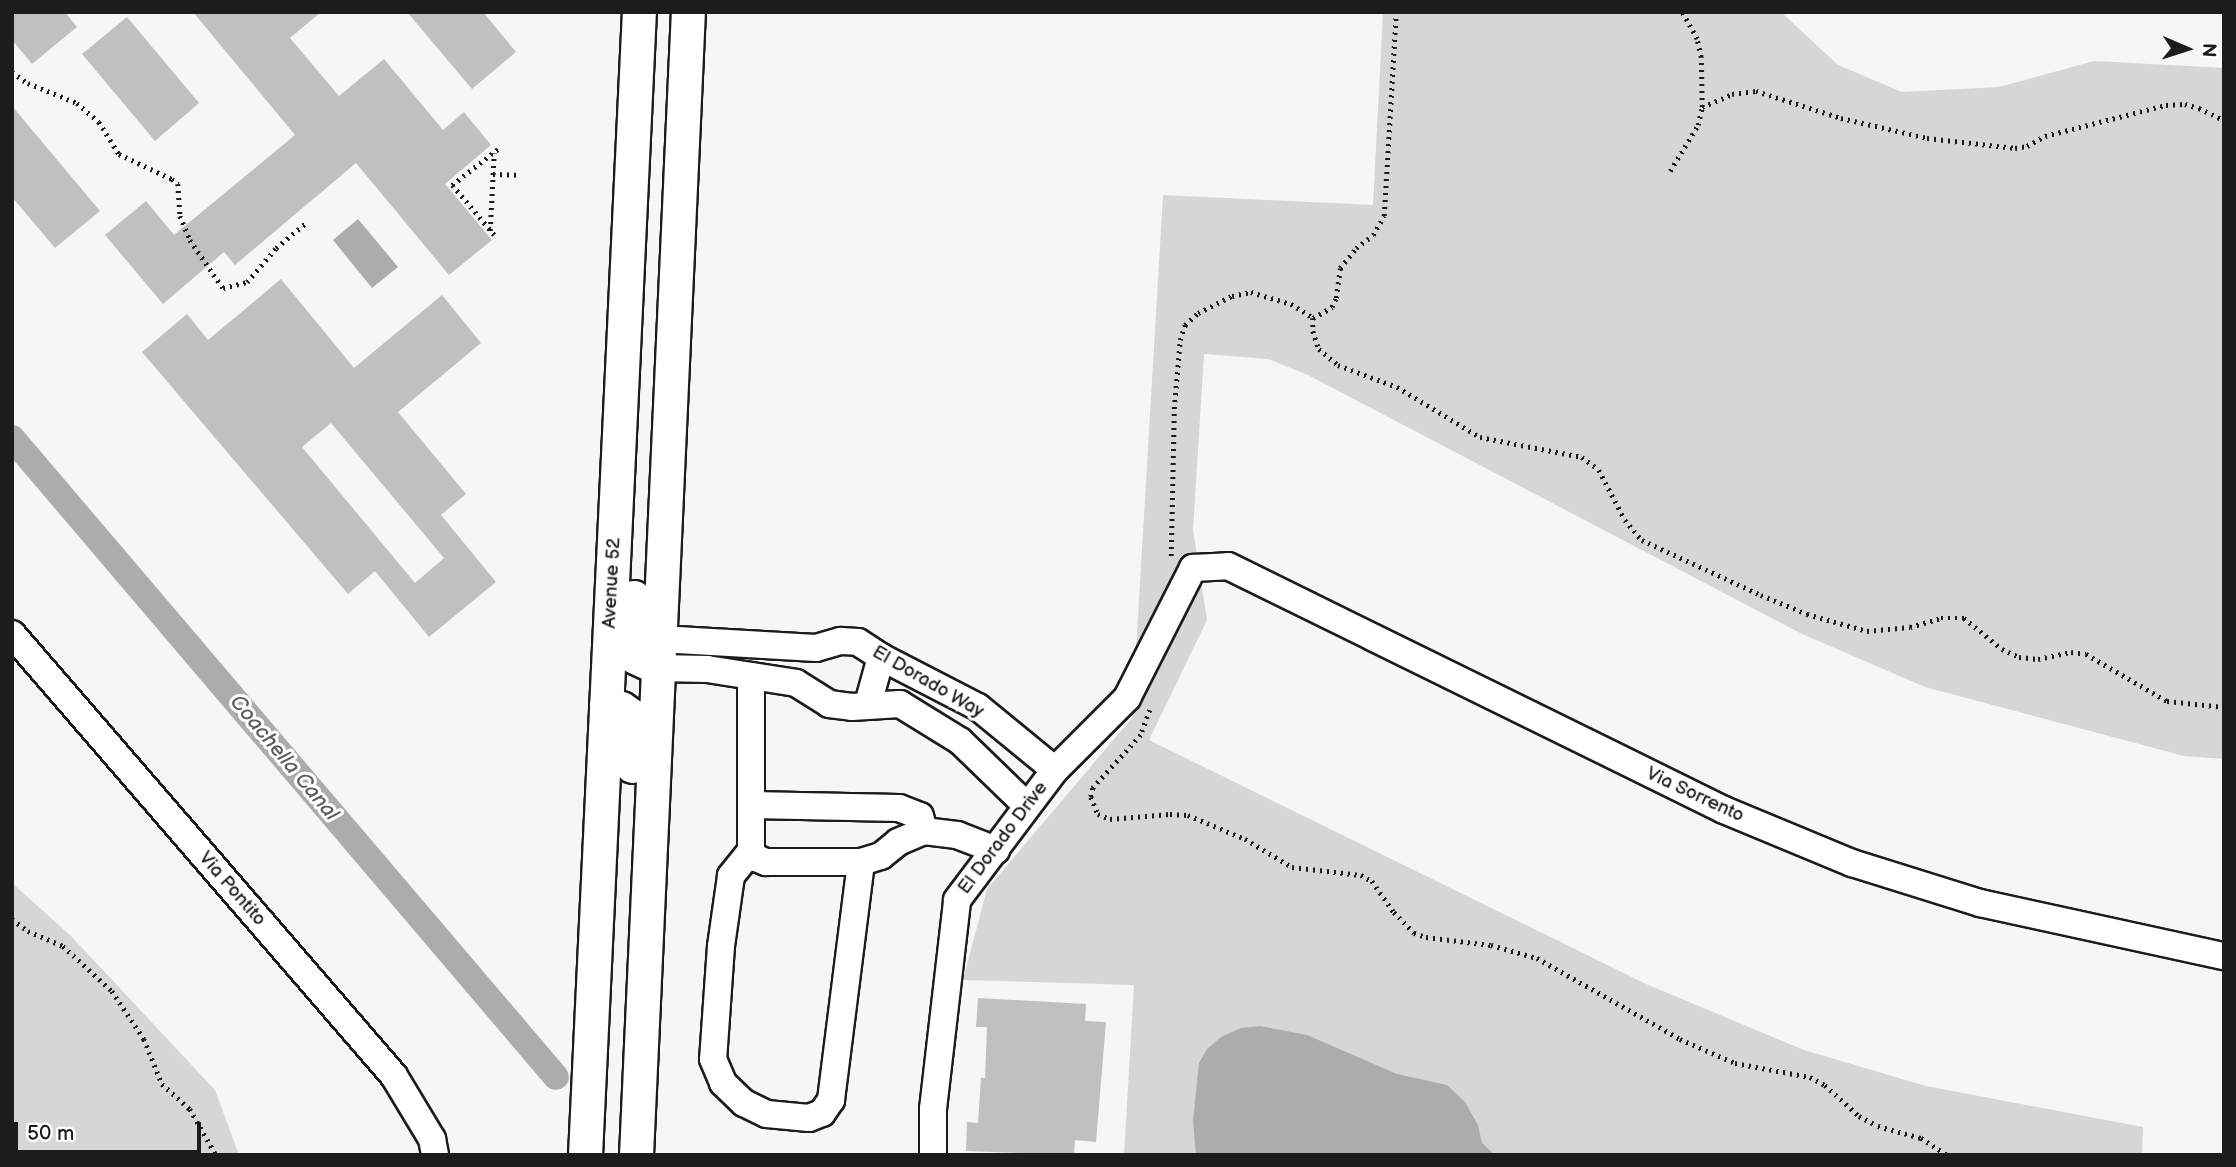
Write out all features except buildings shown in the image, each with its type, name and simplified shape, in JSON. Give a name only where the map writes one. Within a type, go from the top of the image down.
[{"type":"main road","name":"Avenue 52","points":[[585,1155],[639,12]]},
{"type":"main road","points":[[668,12],[665,69],[683,134]]},
{"type":"main road","points":[[636,1155],[688,12]]},
{"type":"main road","points":[[619,446],[638,535],[632,641],[635,657],[660,653]]},
{"type":"main road","points":[[606,705],[621,708],[632,715],[634,727],[629,834],[645,939]]},
{"type":"street","name":"El Dorado Drive","points":[[933,1155],[933,1109],[957,900],[996,850],[1026,804],[1055,770],[1127,698],[1182,566]]},
{"type":"street","name":"Via Sorrento","points":[[1182,566],[1228,566],[1724,810],[1853,863],[1980,903],[2224,956]]},
{"type":"street","name":"Via Pontito","points":[[12,634],[394,1076],[432,1139],[435,1155]]},
{"type":"street","name":"El Dorado Way","points":[[660,653],[816,648],[841,641],[858,642],[881,657],[978,706],[1055,770]]},
{"type":"street","name":"El Dorado Way","points":[[660,653],[707,669],[796,684],[829,704],[852,707],[900,704],[950,735],[1026,804]]},
{"type":"street","points":[[868,704],[881,657]]},
{"type":"street","points":[[751,676],[751,851],[756,859],[766,862],[861,862],[881,856],[898,842],[924,831],[957,835],[996,850]]},
{"type":"street","points":[[751,806],[900,808],[920,816],[924,831]]},
{"type":"street","points":[[751,851],[731,876],[721,946],[713,1059],[723,1083],[744,1103],[767,1114],[809,1118],[822,1113],[831,1100],[861,862]]},
{"type":"path","points":[[1313,318],[1332,307],[1336,298],[1340,268],[1356,248],[1373,235],[1384,216],[1396,12]]},
{"type":"path","points":[[1670,171],[1698,125],[1702,107],[1701,57],[1697,39],[1682,12]]},
{"type":"path","points":[[12,72],[28,83],[77,103],[99,122],[119,153],[172,178],[178,184],[180,216],[190,240],[223,288],[247,282],[276,248],[307,222]]},
{"type":"path","points":[[1702,107],[1732,94],[1756,92],[1841,118],[1905,133],[1972,145],[2015,148],[2058,132],[2166,105],[2185,104],[2224,120]]},
{"type":"path","points":[[494,152],[492,209],[488,230],[462,201],[452,185],[499,148]]},
{"type":"path","points":[[493,174],[517,175]]},
{"type":"path","points":[[1182,566],[1174,409],[1180,340],[1185,326],[1198,313],[1232,296],[1251,292],[1291,303],[1313,318]]},
{"type":"path","points":[[1313,318],[1313,331],[1319,349],[1338,365],[1397,387],[1480,437],[1582,457],[1599,470],[1625,520],[1642,540],[1762,595],[1807,614],[1867,631],[1910,627],[1941,618],[1964,618],[2010,654],[2038,659],[2071,652],[2087,654],[2167,701],[2224,707]]},
{"type":"path","points":[[1151,702],[1141,734],[1093,788],[1091,797],[1098,814],[1110,819],[1188,815],[1245,839],[1293,867],[1361,874],[1372,881],[1394,912],[1414,933],[1426,937],[1492,945],[1537,958],[1664,1031],[1735,1063],[1810,1077],[1825,1085],[1859,1116],[1878,1126],[1921,1138],[1947,1155]]},
{"type":"path","points":[[12,919],[28,931],[63,946],[112,991],[144,1039],[162,1084],[190,1109],[216,1155]]},
{"type":"shaded area","points":[[1383,12],[1781,12],[1838,65],[1902,92],[1999,87],[2094,61],[2224,68],[2224,759],[2184,756],[1925,687],[1802,634],[1308,375],[1268,359],[1204,354],[1193,530],[1207,620],[1149,740],[1646,984],[1804,1050],[1926,1086],[2143,1127],[2142,1155],[1124,1155],[1134,985],[963,980],[987,889],[1132,718],[1163,195],[1373,205]]},
{"type":"shaded area","points":[[358,219],[398,267],[372,288],[333,240]]},
{"type":"shaded area","points":[[12,883],[71,936],[215,1090],[239,1155],[12,1155]]},
{"type":"shaded area","points":[[1260,1026],[1307,1035],[1397,1074],[1447,1085],[1465,1102],[1478,1125],[1482,1143],[1495,1155],[1196,1155],[1193,1120],[1199,1063],[1207,1049],[1221,1037],[1241,1028]]},
{"type":"waterway","name":"Coachella Canal","points":[[12,438],[556,1077]]}]
